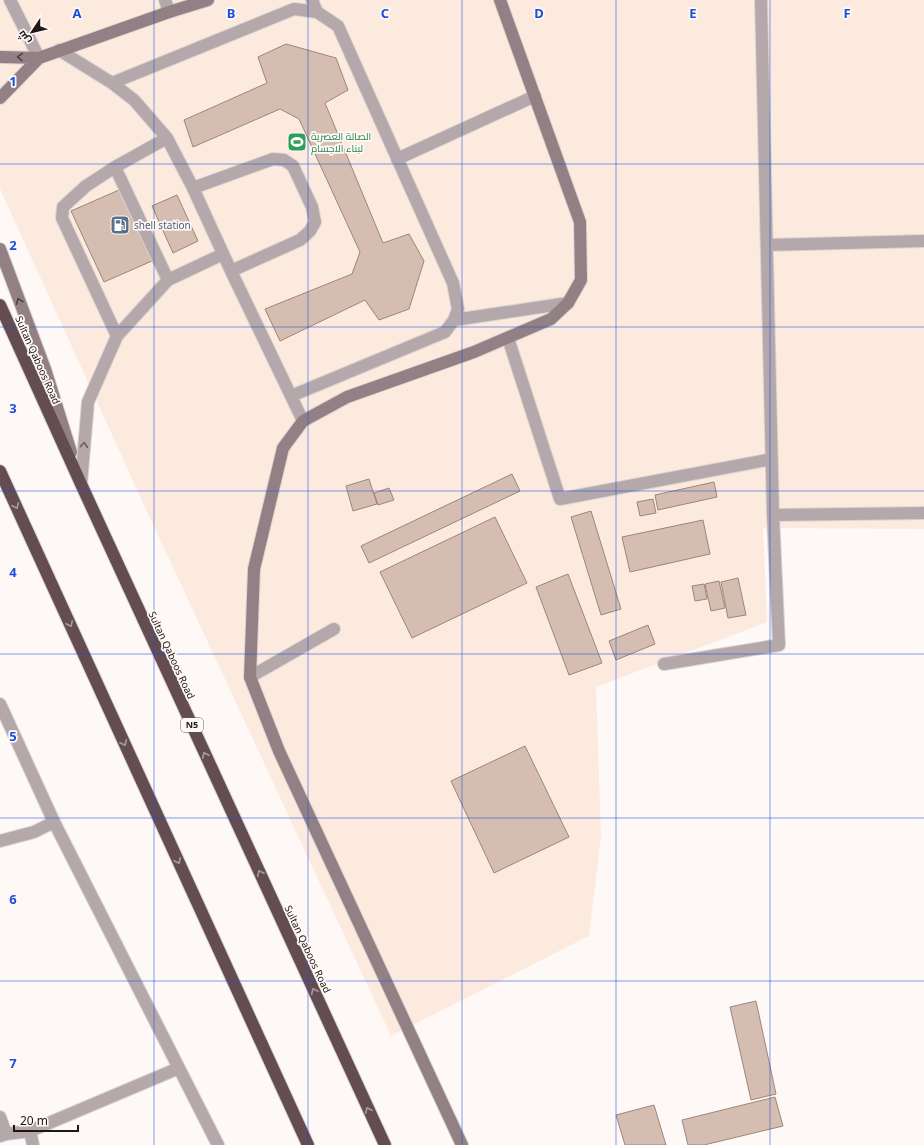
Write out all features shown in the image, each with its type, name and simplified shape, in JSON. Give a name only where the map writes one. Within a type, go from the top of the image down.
[{"type":"highway","name":"Sultan Qaboos Road","points":[[0,305],[80,484],[384,1145]]},
{"type":"highway","points":[[0,471],[308,1145]]},
{"type":"street","points":[[10,0],[39,58]]},
{"type":"street","points":[[0,98],[39,58],[167,6],[208,0]]},
{"type":"street","points":[[312,0],[317,12]]},
{"type":"street","points":[[462,1145],[279,751],[250,677],[254,569],[283,448],[303,421],[347,397],[474,352],[551,319],[568,303],[581,280],[580,222],[500,0]]},
{"type":"street","points":[[664,664],[779,645],[773,515],[761,0]]},
{"type":"street","points":[[112,83],[294,9],[317,12],[338,26],[453,283],[458,309],[454,320],[445,332],[291,396]]},
{"type":"street","points":[[59,50],[112,83],[134,100],[167,138],[193,188],[303,421]]},
{"type":"street","points":[[0,56],[39,58]]},
{"type":"street","points":[[397,159],[535,96]]},
{"type":"street","points":[[117,336],[62,218],[63,207],[86,186],[115,167],[167,138]]},
{"type":"street","points":[[193,188],[273,159],[284,160],[294,166],[312,207],[315,222],[310,231],[300,240],[231,271]]},
{"type":"street","points":[[115,167],[168,280]]},
{"type":"street","points":[[767,245],[924,241]]},
{"type":"street","points":[[0,249],[46,369],[80,484]]},
{"type":"street","points":[[80,484],[88,402],[117,336],[168,280],[223,254]]},
{"type":"street","points":[[454,320],[568,303]]},
{"type":"street","points":[[508,338],[560,499],[772,459]]},
{"type":"street","points":[[773,515],[924,513]]},
{"type":"street","points":[[250,677],[334,629]]},
{"type":"street","points":[[0,704],[54,822],[218,1145]]},
{"type":"street","points":[[0,841],[34,832],[54,822]]},
{"type":"street","points":[[0,1117],[3,1135],[30,1131],[179,1068]]},
{"type":"street","points":[[30,1131],[33,1145]]},
{"type":"shaded area","points":[[0,0],[924,0],[924,529],[763,528],[767,622],[596,687],[601,836],[589,936],[391,1036],[143,503],[0,189]]},
{"type":"building","points":[[286,44],[336,58],[348,90],[325,103],[383,243],[409,234],[424,261],[409,309],[379,320],[365,300],[280,341],[265,309],[352,274],[360,252],[299,119],[280,109],[193,147],[184,120],[267,83],[258,57]]},
{"type":"building","points":[[119,190],[152,261],[104,282],[71,211]]},
{"type":"building","points":[[177,195],[198,241],[173,253],[152,206]]},
{"type":"building","points":[[512,474],[520,491],[369,563],[361,546]]},
{"type":"building","points":[[369,479],[377,504],[353,511],[346,486]]},
{"type":"building","points":[[714,482],[717,497],[658,510],[655,495]]},
{"type":"building","points":[[389,488],[394,500],[378,505],[374,493]]},
{"type":"building","points":[[653,499],[656,513],[640,516],[637,502]]},
{"type":"building","points":[[591,511],[621,609],[601,615],[571,517]]},
{"type":"building","points":[[495,517],[527,583],[412,638],[380,572]]},
{"type":"building","points":[[703,520],[710,554],[630,572],[622,537]]},
{"type":"building","points":[[568,574],[602,663],[569,675],[536,587]]},
{"type":"building","points":[[738,578],[746,615],[728,618],[721,582]]},
{"type":"building","points":[[719,581],[725,608],[711,611],[705,584]]},
{"type":"building","points":[[704,584],[707,599],[695,601],[692,586]]},
{"type":"building","points":[[648,625],[655,644],[616,660],[609,641]]},
{"type":"building","points":[[525,746],[569,837],[494,873],[451,781]]},
{"type":"building","points":[[756,1001],[776,1094],[751,1100],[730,1007]]},
{"type":"building","points":[[775,1097],[783,1126],[704,1145],[688,1145],[682,1120]]},
{"type":"building","points":[[654,1105],[666,1145],[625,1145],[616,1115]]},
{"type":"place","name":"الصالة العصرية لبناء الاجسام","points":[[297,142]]},
{"type":"place","name":"shell station","points":[[120,225]]}]
